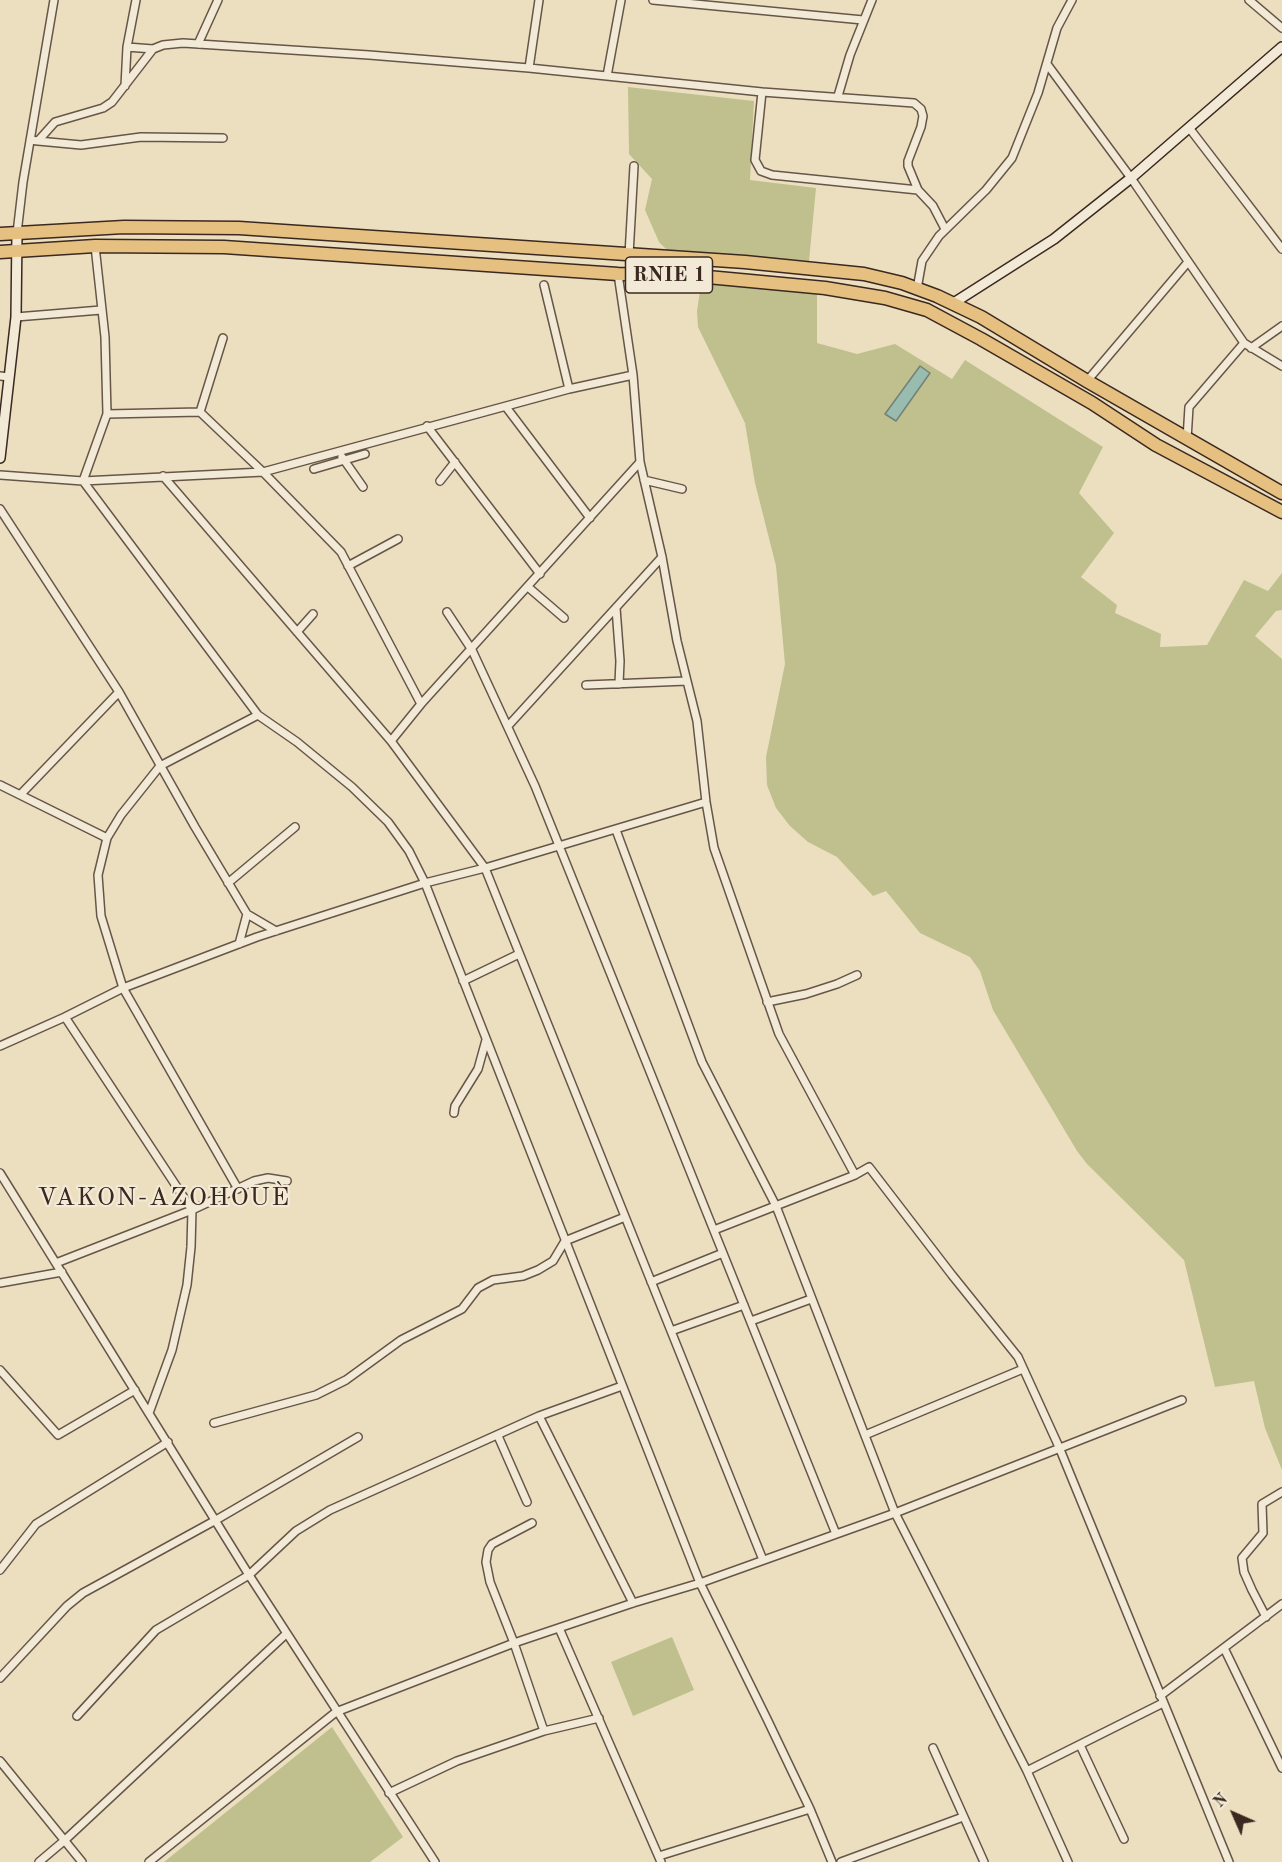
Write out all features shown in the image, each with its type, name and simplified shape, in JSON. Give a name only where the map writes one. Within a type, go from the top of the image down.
[{"type":"highway","name":"RNIE 1","points":[[0,234],[142,226],[239,228],[745,262],[848,272],[917,289],[981,317],[1282,493]]},
{"type":"highway","name":"RNIE 1","points":[[0,252],[94,246],[224,247],[618,274],[697,276],[825,288],[885,298],[927,310],[1038,371],[1156,445],[1282,512]]},
{"type":"street","points":[[0,458],[5,376],[16,317],[17,233],[34,140],[54,0]]},
{"type":"street","points":[[125,86],[127,46],[136,0]]},
{"type":"street","points":[[198,44],[218,0]]},
{"type":"street","points":[[529,68],[539,0]]},
{"type":"street","points":[[607,76],[621,0]]},
{"type":"street","points":[[653,0],[863,20]]},
{"type":"street","points":[[838,96],[863,20],[872,0]]},
{"type":"street","points":[[917,289],[922,261],[945,228],[986,190],[1012,158],[1038,93],[1057,28],[1072,0]]},
{"type":"street","points":[[1249,0],[1282,28]]},
{"type":"street","points":[[127,46],[153,49],[163,45],[198,44],[369,55],[914,104],[921,109],[923,117],[908,163],[918,190],[933,206],[945,228]]},
{"type":"street","points":[[952,304],[1054,239],[1190,129],[1282,47]]},
{"type":"street","points":[[34,140],[55,122],[103,108],[112,102],[153,49]]},
{"type":"street","points":[[1047,64],[1131,178],[1244,343],[1282,366]]},
{"type":"street","points":[[762,92],[755,160],[761,171],[772,175],[918,190]]},
{"type":"street","points":[[1190,129],[1282,249]]},
{"type":"street","points":[[34,140],[81,145],[141,137],[223,138]]},
{"type":"street","points":[[629,255],[634,166]]},
{"type":"street","points":[[83,481],[107,414],[105,337],[94,246]]},
{"type":"street","points":[[1087,381],[1188,262]]},
{"type":"street","points":[[618,274],[633,375],[640,462],[662,557],[677,641],[697,721],[706,802],[714,848],[779,1034],[855,1175]]},
{"type":"street","points":[[544,285],[569,389]]},
{"type":"street","points":[[16,317],[101,310]]},
{"type":"street","points":[[1251,348],[1282,326]]},
{"type":"street","points":[[200,412],[223,338]]},
{"type":"street","points":[[1187,439],[1188,407],[1244,343]]},
{"type":"street","points":[[0,475],[83,481],[263,472],[427,426],[633,375]]},
{"type":"street","points":[[506,407],[590,518]]},
{"type":"street","points":[[107,414],[200,412],[263,472],[341,552],[421,705]]},
{"type":"street","points":[[427,426],[540,574]]},
{"type":"street","points":[[339,452],[363,487]]},
{"type":"street","points":[[314,469],[365,454]]},
{"type":"street","points":[[440,481],[455,462]]},
{"type":"street","points":[[391,741],[640,462]]},
{"type":"street","points":[[163,476],[391,741],[485,868],[763,1560]]},
{"type":"street","points":[[644,480],[682,489]]},
{"type":"street","points":[[83,481],[258,715],[297,742],[352,787],[388,822],[409,851],[425,883],[700,1583],[810,1809],[832,1862]]},
{"type":"street","points":[[0,509],[119,692],[247,914],[276,932]]},
{"type":"street","points":[[348,566],[398,539]]},
{"type":"street","points":[[508,726],[662,557]]},
{"type":"street","points":[[528,587],[564,618]]},
{"type":"street","points":[[616,608],[620,661],[619,684]]},
{"type":"street","points":[[447,612],[472,650],[560,846],[836,1534]]},
{"type":"street","points":[[297,632],[313,614]]},
{"type":"street","points":[[586,685],[687,681]]},
{"type":"street","points":[[21,794],[119,692]]},
{"type":"street","points":[[238,1189],[123,988],[101,916],[98,875],[107,838],[121,815],[160,766],[258,715]]},
{"type":"street","points":[[0,785],[107,838]]},
{"type":"street","points":[[0,1046],[123,988],[238,944],[425,883],[485,868],[706,802]]},
{"type":"street","points":[[228,883],[295,827]]},
{"type":"street","points":[[616,830],[702,1062],[776,1206],[895,1513],[1027,1771],[1068,1862]]},
{"type":"street","points":[[238,944],[247,914]]},
{"type":"street","points":[[463,981],[519,954]]},
{"type":"street","points":[[767,1002],[806,994],[857,975]]},
{"type":"street","points":[[65,1017],[192,1209],[192,1247],[187,1285],[172,1350],[149,1413]]},
{"type":"street","points":[[454,1113],[455,1106],[478,1069],[486,1040]]},
{"type":"street","points":[[714,1230],[855,1175],[869,1167],[1018,1357],[1059,1447],[1229,1862]]},
{"type":"street","points":[[0,1173],[286,1634],[435,1862]]},
{"type":"street","points":[[56,1263],[268,1178],[287,1181]]},
{"type":"street","points":[[214,1423],[316,1395],[345,1380],[401,1340],[462,1309],[478,1288],[493,1280],[524,1276],[553,1261],[565,1241],[625,1217]]},
{"type":"street","points":[[651,1282],[723,1253]]},
{"type":"street","points":[[0,1283],[62,1272]]},
{"type":"street","points":[[751,1321],[811,1299]]},
{"type":"street","points":[[671,1331],[744,1305]]},
{"type":"street","points":[[865,1435],[1023,1368]]},
{"type":"street","points":[[0,1370],[58,1435],[135,1390]]},
{"type":"street","points":[[77,1716],[156,1630],[249,1575],[296,1531],[330,1510],[539,1416],[622,1386]]},
{"type":"street","points":[[149,1862],[336,1712],[514,1643],[700,1583],[895,1513],[1182,1400]]},
{"type":"street","points":[[539,1416],[633,1603]]},
{"type":"street","points":[[498,1436],[527,1502]]},
{"type":"street","points":[[0,1678],[75,1599],[358,1437]]},
{"type":"street","points":[[0,1570],[36,1524],[168,1442]]},
{"type":"street","points":[[1266,1617],[1252,1590],[1242,1558],[1263,1533],[1262,1504],[1282,1492]]},
{"type":"street","points":[[532,1523],[492,1544],[488,1550],[486,1562],[490,1582],[544,1731]]},
{"type":"street","points":[[1027,1771],[1162,1700],[1224,1648],[1282,1604]]},
{"type":"street","points":[[559,1628],[660,1859],[810,1809]]},
{"type":"street","points":[[39,1862],[286,1634]]},
{"type":"street","points":[[1224,1648],[1282,1768]]},
{"type":"street","points":[[389,1793],[457,1761],[544,1731],[599,1718]]},
{"type":"street","points":[[1080,1745],[1124,1839]]},
{"type":"street","points":[[933,1748],[984,1862]]},
{"type":"street","points":[[0,1761],[82,1862]]},
{"type":"street","points":[[841,1862],[963,1817]]},
{"type":"green space","points":[[628,87],[754,101],[750,180],[816,188],[809,261],[668,251],[659,242],[645,210],[652,179],[629,154]]},
{"type":"green space","points":[[708,276],[817,283],[817,343],[857,354],[895,344],[952,379],[965,360],[1103,447],[1079,493],[1114,533],[1081,577],[1117,605],[1115,613],[1161,634],[1160,647],[1207,645],[1244,580],[1268,591],[1282,573],[1282,610],[1276,611],[1255,636],[1282,659],[1282,1470],[1265,1428],[1254,1381],[1215,1387],[1184,1260],[1087,1164],[1077,1151],[993,1010],[980,971],[970,957],[920,933],[886,891],[873,896],[837,857],[808,842],[790,826],[776,808],[767,785],[766,757],[785,664],[776,566],[755,483],[745,423],[698,327],[697,311],[700,291]]},
{"type":"green space","points":[[672,1637],[694,1690],[633,1716],[611,1662]]},
{"type":"green space","points":[[332,1727],[403,1837],[370,1862],[164,1862]]},
{"type":"water","points":[[920,366],[930,373],[896,421],[885,414]]},
{"type":"district","name":"VAKON-AZOHOUÈ","points":[[164,1198]]}]
